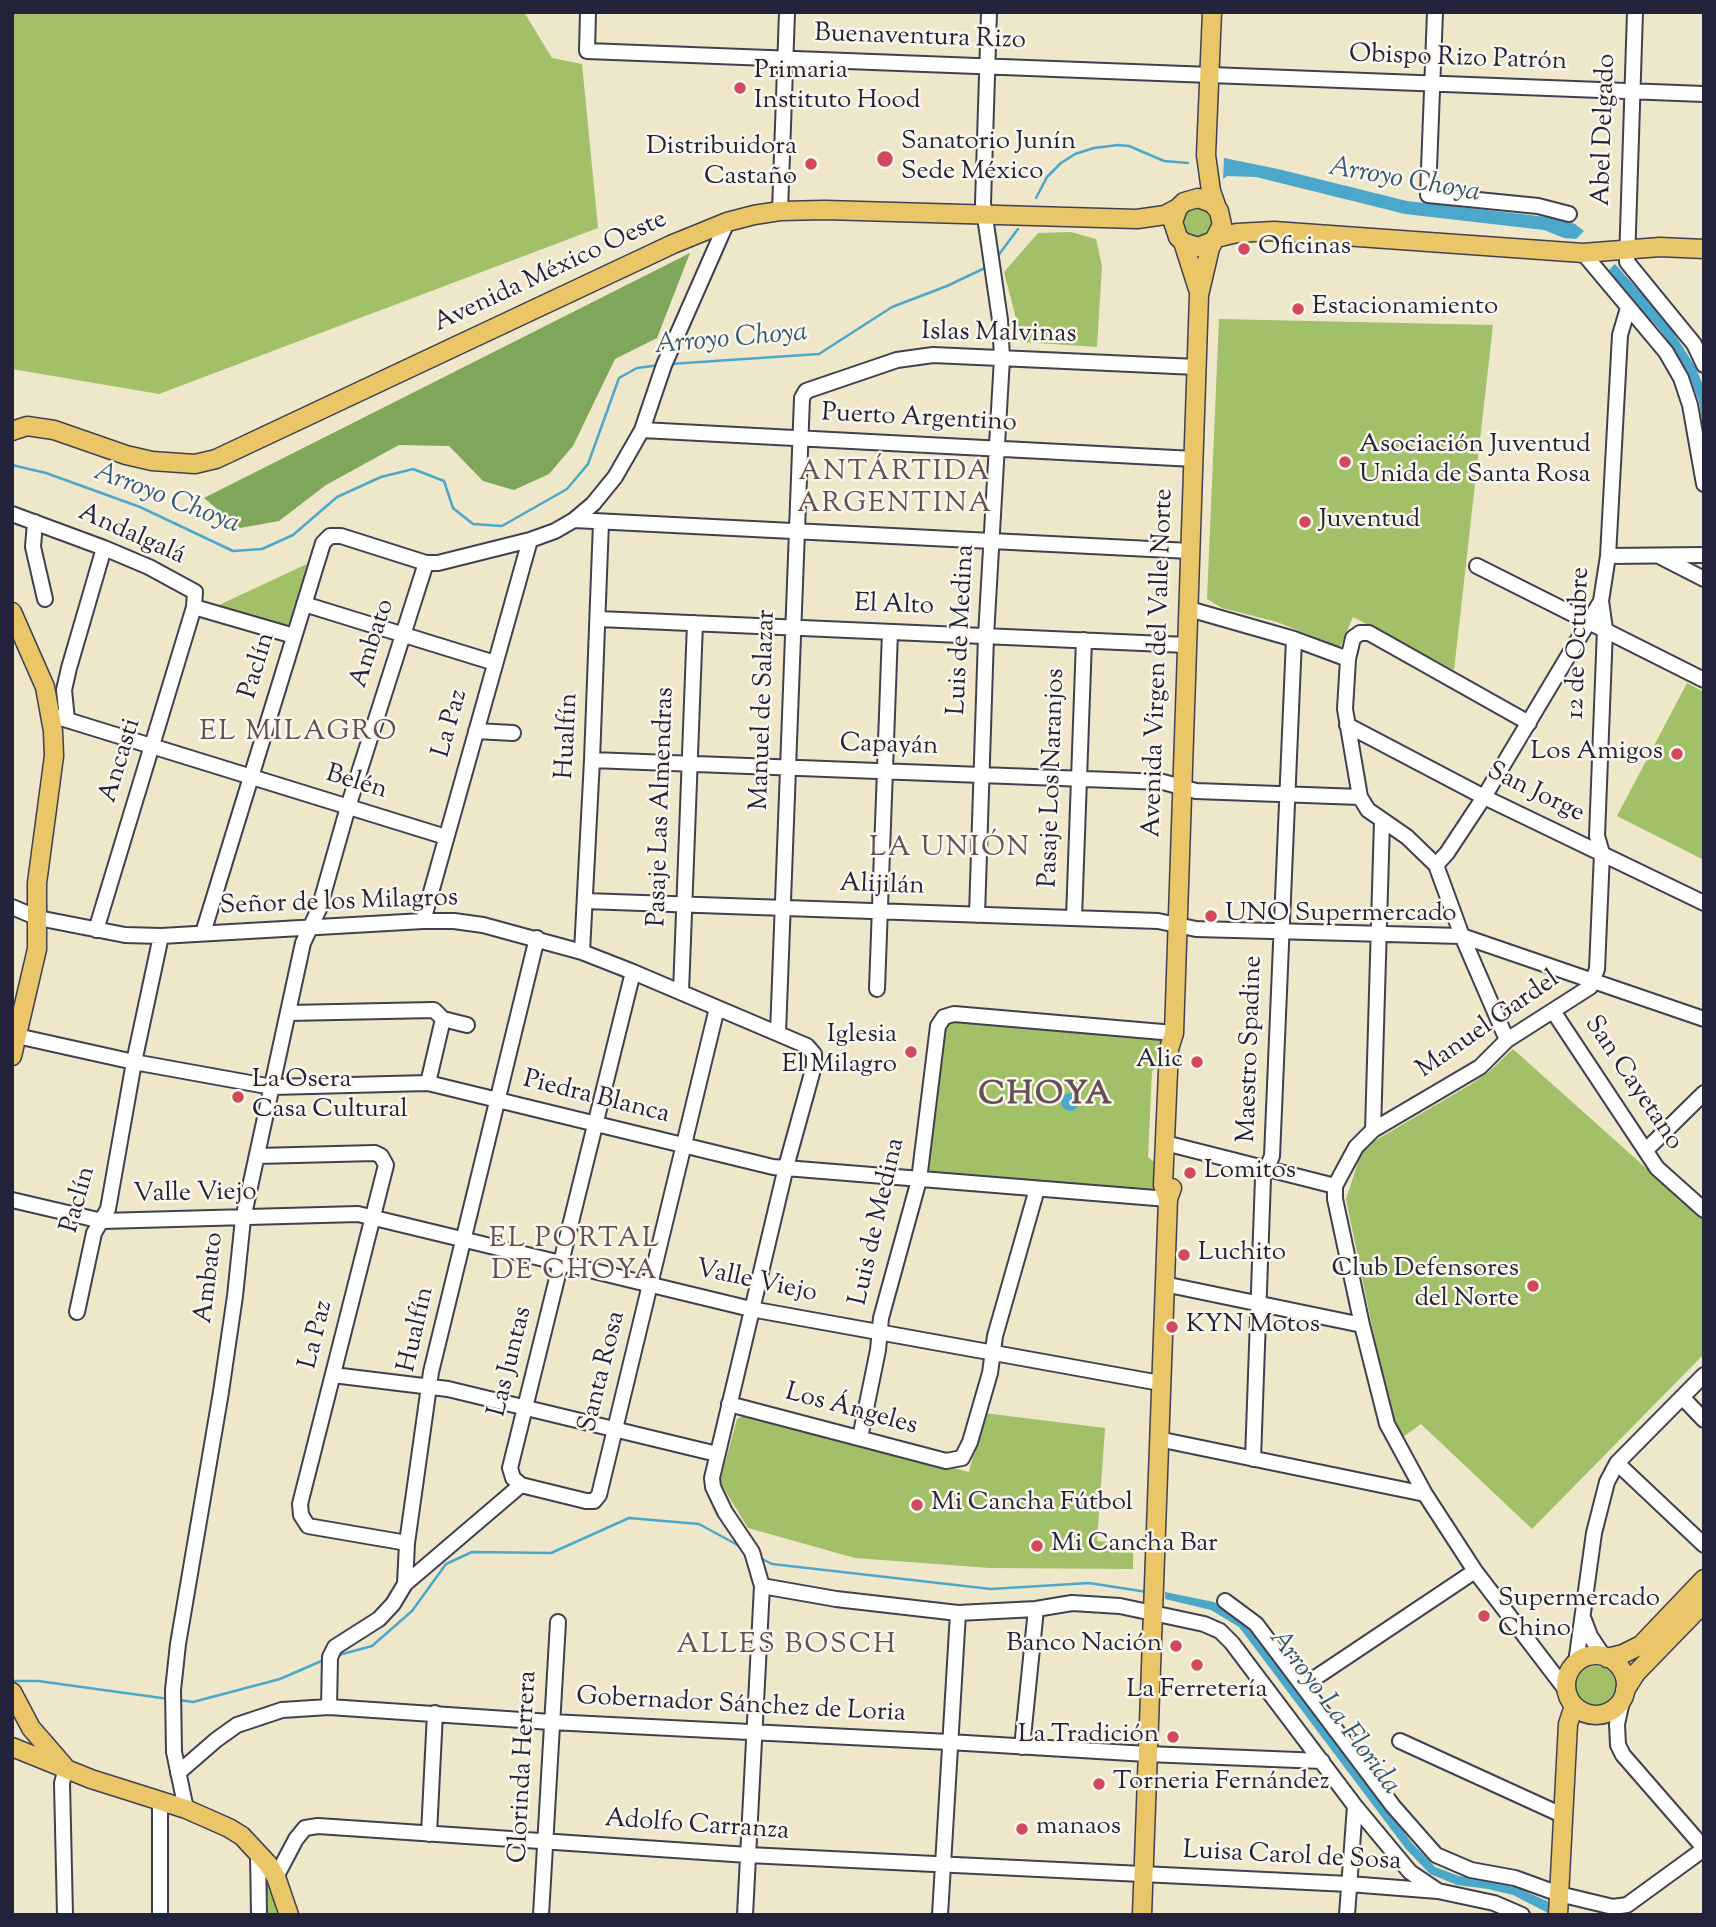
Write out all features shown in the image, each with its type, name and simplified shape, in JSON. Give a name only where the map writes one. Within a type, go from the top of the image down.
[{"type":"main road","points":[[1212,12],[1206,155],[1211,191],[1222,225],[1214,240]]},
{"type":"main road","points":[[1206,155],[1196,185],[1181,205],[1173,222],[1181,240],[1198,247],[1237,233],[1274,231],[1583,253],[1660,247],[1704,249]]},
{"type":"main road","points":[[1181,205],[1190,199],[1205,199],[1218,210],[1240,221],[1274,231]]},
{"type":"main road","name":"Avenida México Oeste","points":[[12,431],[27,426],[54,430],[126,455],[152,461],[195,464],[216,459],[673,244],[727,222],[780,211],[1137,219],[1165,215],[1181,205]]},
{"type":"main road","name":"Avenida México Oeste","points":[[1137,219],[1155,224],[1181,240]]},
{"type":"main road","name":"Avenida Virgen del Valle Norte","points":[[1181,240],[1199,295]]},
{"type":"main road","name":"Avenida Virgen del Valle Norte","points":[[1142,1915],[1164,1284],[1168,1199],[1172,1187],[1169,1144],[1178,1049],[1174,1033],[1199,295],[1214,240]]},
{"type":"main road","points":[[12,612],[59,717],[37,883],[37,948],[12,1056]]},
{"type":"main road","points":[[1559,1904],[1570,1698],[1567,1676],[1575,1664],[1589,1656],[1623,1654],[1641,1645],[1704,1579]]},
{"type":"main road","points":[[1570,1698],[1588,1714],[1605,1714],[1619,1704],[1636,1674],[1704,1603]]},
{"type":"main road","points":[[1606,1657],[1622,1671],[1624,1693]]},
{"type":"main road","points":[[12,1692],[20,1712],[40,1740],[66,1768]]},
{"type":"main road","points":[[20,1712],[23,1736],[12,1746],[100,1782],[186,1809],[242,1836],[258,1852],[276,1877],[289,1915]]},
{"type":"street","name":"Buenaventura Rizo","points":[[588,12],[587,51],[1209,74]]},
{"type":"street","points":[[780,211],[787,12]]},
{"type":"street","name":"Luis de Medina","points":[[976,915],[986,636],[1002,358],[1000,320],[983,203],[989,12]]},
{"type":"street","points":[[1434,12],[1429,195],[1538,206],[1569,214]]},
{"type":"street","name":"Abel Delgado","points":[[1626,250],[1635,12]]},
{"type":"street","name":"Obispo Rizo Patrón","points":[[1209,74],[1704,94]]},
{"type":"street","points":[[426,563],[438,563],[530,540],[555,531],[593,504],[615,477],[642,429],[664,365],[727,222]]},
{"type":"street","points":[[1626,250],[1630,268],[1699,345],[1704,365]]},
{"type":"street","points":[[1583,253],[1666,352],[1681,378],[1690,405],[1704,484]]},
{"type":"street","name":"12 de Octubre","points":[[1592,980],[1597,969],[1602,853],[1597,836],[1605,629],[1601,601],[1608,556],[1620,335],[1628,308]]},
{"type":"street","name":"Islas Malvinas","points":[[806,391],[914,356],[1197,368]]},
{"type":"street","name":"Manuel de Salazar","points":[[778,1033],[800,438],[802,398],[806,391]]},
{"type":"street","name":"Puerto Argentino","points":[[642,429],[1194,459]]},
{"type":"street","name":"Andalgalá","points":[[12,514],[149,567],[195,592],[194,607],[294,636]]},
{"type":"street","points":[[574,520],[1191,551]]},
{"type":"street","points":[[35,522],[33,547],[45,599]]},
{"type":"street","name":"Hualfín","points":[[582,952],[601,522]]},
{"type":"street","name":"Paclín","points":[[203,933],[323,543],[330,536],[341,536],[426,563]]},
{"type":"street","name":"La Paz","points":[[422,921],[530,540]]},
{"type":"street","points":[[59,717],[69,668],[104,548]]},
{"type":"street","points":[[1608,556],[1704,555]]},
{"type":"street","points":[[1660,556],[1704,579]]},
{"type":"street","name":"Ambato","points":[[186,1809],[173,1745],[172,1707],[177,1644],[223,1378],[243,1219],[303,943],[319,909],[348,807],[426,563]]},
{"type":"street","points":[[1477,566],[1704,680]]},
{"type":"street","points":[[1436,864],[1447,853],[1484,797],[1601,601]]},
{"type":"street","points":[[304,604],[495,663]]},
{"type":"street","name":"Ancasti","points":[[96,930],[194,607]]},
{"type":"street","points":[[1189,609],[1294,639],[1348,659]]},
{"type":"street","name":"El Alto","points":[[598,619],[1187,645]]},
{"type":"street","name":"Pasaje Las Almendras","points":[[681,992],[695,623]]},
{"type":"street","points":[[877,989],[890,632]]},
{"type":"street","points":[[1507,1040],[1462,936],[1436,864],[1407,837],[1368,810],[1360,797],[1345,709],[1348,659],[1353,638],[1360,632],[1369,633],[1529,723]]},
{"type":"street","name":"Maestro Spadine","points":[[1253,1459],[1263,1178],[1272,1156],[1294,639]]},
{"type":"street","name":"Pasaje Los Naranjos","points":[[1074,918],[1084,640]]},
{"type":"street","name":"Belén","points":[[59,717],[446,837]]},
{"type":"street","name":"San Jorge","points":[[1347,725],[1484,797],[1704,903]]},
{"type":"street","points":[[476,731],[513,733]]},
{"type":"street","name":"Capayán","points":[[592,760],[1163,782],[1196,791],[1360,797]]},
{"type":"street","points":[[1373,1130],[1382,821]]},
{"type":"street","name":"Alijilán","points":[[585,901],[1157,921],[1208,930],[1462,936],[1704,1019]]},
{"type":"street","name":"Señor de los Milagros","points":[[12,907],[38,918],[125,935],[161,936],[454,921],[537,938],[582,952],[807,1046],[814,1054],[814,1066],[786,1167]]},
{"type":"street","name":"Paclín","points":[[77,1312],[94,1233],[108,1209],[134,1062],[161,936]]},
{"type":"street","name":"Hualfín","points":[[405,1584],[407,1543],[431,1372],[537,938]]},
{"type":"street","name":"Las Juntas","points":[[517,1481],[510,1468],[633,972]]},
{"type":"street","name":"Manuel Gardel","points":[[1335,1186],[1356,1147],[1373,1130],[1480,1067],[1507,1040],[1590,987],[1592,980]]},
{"type":"street","name":"Santa Rosa","points":[[517,1481],[586,1501],[594,1501],[599,1495],[718,1008]]},
{"type":"street","points":[[288,1013],[434,1010],[443,1019],[467,1025]]},
{"type":"street","name":"San Cayetano","points":[[1553,1011],[1657,1168],[1704,1210]]},
{"type":"street","name":"Luis de Medina","points":[[860,1438],[878,1350],[881,1318],[919,1180],[938,1026],[944,1017],[954,1014],[1174,1033]]},
{"type":"street","points":[[428,1083],[443,1019]]},
{"type":"street","name":"Piedra Blanca","points":[[17,1036],[134,1062],[272,1087],[428,1083],[773,1167],[1168,1199]]},
{"type":"street","points":[[1646,1150],[1704,1093]]},
{"type":"street","points":[[1169,1144],[1335,1186],[1335,1199],[1362,1325],[1387,1424],[1425,1493],[1475,1570],[1570,1698]]},
{"type":"street","name":"La Paz","points":[[257,1156],[375,1153],[381,1156],[386,1165],[300,1504],[301,1515],[308,1526],[407,1543]]},
{"type":"street","points":[[745,1915],[762,1586],[752,1552],[725,1512],[713,1487],[712,1478],[786,1167]]},
{"type":"street","points":[[992,1354],[1037,1189]]},
{"type":"street","name":"Valle Viejo","points":[[12,1200],[102,1221],[358,1214],[751,1309],[1160,1382]]},
{"type":"street","points":[[1164,1284],[1362,1325]]},
{"type":"street","name":"Los Ángeles","points":[[729,1404],[946,1461],[962,1458],[970,1443],[990,1373],[992,1354]]},
{"type":"street","points":[[333,1375],[448,1389],[717,1454]]},
{"type":"street","points":[[1540,1656],[1575,1664],[1584,1618],[1596,1520],[1607,1482],[1617,1463],[1704,1375]]},
{"type":"street","points":[[1682,1398],[1704,1420]]},
{"type":"street","points":[[1158,1439],[1425,1493]]},
{"type":"street","points":[[1617,1463],[1704,1545]]},
{"type":"street","points":[[329,1707],[330,1657],[335,1647],[379,1619],[393,1604],[405,1584],[517,1481]]},
{"type":"street","points":[[1303,1686],[1475,1570]]},
{"type":"street","points":[[762,1586],[836,1599],[958,1613],[1036,1609],[1072,1603],[1153,1607],[1220,1631],[1410,1872],[1438,1891]]},
{"type":"street","points":[[1225,1601],[1256,1624],[1393,1806],[1436,1855],[1462,1867],[1515,1878],[1559,1904],[1613,1907],[1627,1905],[1704,1848],[1623,1755],[1618,1745],[1617,1724],[1624,1693]]},
{"type":"street","points":[[1022,1746],[1036,1609]]},
{"type":"street","points":[[940,1915],[958,1613]]},
{"type":"street","points":[[1584,1618],[1590,1636],[1606,1657]]},
{"type":"street","name":"Clorinda Herrera","points":[[541,1915],[558,1622]]},
{"type":"street","name":"Gobernador Sánchez de Loria","points":[[178,1773],[237,1725],[282,1710],[329,1707],[551,1723],[1147,1754],[1322,1760]]},
{"type":"street","points":[[429,1834],[435,1713]]},
{"type":"street","points":[[1400,1741],[1562,1815]]},
{"type":"street","points":[[65,1915],[62,1783],[66,1768]]},
{"type":"street","points":[[160,1801],[160,1915]]},
{"type":"street","points":[[1347,1915],[1355,1805]]},
{"type":"street","name":"Adolfo Carranza","points":[[276,1877],[296,1839],[305,1828],[318,1826],[748,1855],[1143,1875]]},
{"type":"street","points":[[258,1852],[259,1915]]},
{"type":"street","name":"Luisa Carol de Sosa","points":[[1143,1875],[1349,1884],[1438,1891],[1494,1903],[1522,1915]]},
{"type":"green space","points":[[12,12],[524,12],[552,58],[582,64],[598,228],[159,394],[12,369]]},
{"type":"green space","points":[[1198,208],[1204,209],[1212,217],[1212,229],[1204,237],[1198,238],[1192,237],[1184,229],[1183,223],[1184,217],[1192,209]]},
{"type":"green space","points":[[1071,232],[1096,239],[1102,266],[1097,347],[1022,342],[1004,272],[1038,233]]},
{"type":"green space","points":[[690,253],[657,338],[615,359],[573,446],[549,474],[514,490],[483,481],[449,446],[399,445],[326,485],[279,521],[240,528],[204,498]]},
{"type":"green space","name":"Asociación Juventud Unida de Santa Rosa","points":[[1219,319],[1493,325],[1454,670],[1353,617],[1340,647],[1277,622],[1222,608],[1207,599]]},
{"type":"green space","points":[[307,564],[288,626],[219,605]]},
{"type":"green space","name":"Los Amigos","points":[[1687,683],[1704,692],[1704,860],[1617,816]]},
{"type":"green space","points":[[954,1021],[1161,1039],[1162,1065],[1152,1071],[1148,1157],[1158,1165],[1158,1181],[1154,1188],[1148,1190],[936,1175],[930,1172],[928,1166],[945,1029],[948,1023]]},
{"type":"green space","name":"Club Defensores del Norte","points":[[1513,1049],[1704,1220],[1704,1354],[1532,1529],[1421,1424],[1403,1437],[1392,1413],[1377,1351],[1346,1199],[1361,1153],[1371,1143],[1473,1083]]},
{"type":"green space","name":"Mi Cancha Fútbol","points":[[984,1413],[1105,1428],[1097,1541],[1133,1544],[1133,1569],[990,1568],[855,1558],[748,1528],[720,1482],[737,1419],[742,1416],[969,1472]]},
{"type":"green space","points":[[1596,1666],[1611,1672],[1617,1687],[1611,1702],[1596,1708],[1581,1702],[1575,1687],[1581,1672]]},
{"type":"green space","points":[[264,1878],[270,1881],[283,1915],[264,1915]]},
{"type":"water","points":[[1224,158],[1407,201],[1556,218],[1575,224],[1584,231],[1576,239],[1564,238],[1544,230],[1405,214],[1256,177],[1227,176],[1223,179]]},
{"type":"water","points":[[1615,264],[1667,322],[1696,368],[1704,388],[1704,433],[1699,402],[1688,372],[1660,330],[1607,272]]},
{"type":"water","points":[[1066,1093],[1074,1093],[1079,1102],[1077,1109],[1066,1111],[1061,1106],[1061,1098]]},
{"type":"water","points":[[1165,1592],[1214,1602],[1244,1622],[1412,1843],[1435,1867],[1459,1876],[1515,1887],[1547,1901],[1568,1915],[1552,1915],[1513,1895],[1457,1885],[1430,1874],[1406,1849],[1239,1627],[1211,1610],[1165,1599]]},
{"type":"waterway","name":"Arroyo Choya","points":[[1036,198],[1047,177],[1061,163],[1075,154],[1094,148],[1129,146],[1164,161],[1188,163]]},
{"type":"waterway","name":"Arroyo Choya","points":[[997,257],[1018,229]]},
{"type":"waterway","name":"Arroyo Choya","points":[[670,364],[819,354],[892,307],[987,267]]},
{"type":"waterway","name":"Arroyo Choya","points":[[12,465],[46,473],[140,507],[233,551],[262,549],[293,535],[337,497],[381,477],[413,469],[444,481],[453,508],[473,524],[502,526],[567,489],[588,464],[619,378],[637,368],[660,365]]},
{"type":"waterway","name":"Arroyo La Florida","points":[[335,1656],[372,1646],[412,1611],[446,1564],[472,1552],[551,1553],[629,1518],[699,1524],[743,1548]]},
{"type":"waterway","name":"Arroyo La Florida","points":[[762,1559],[772,1564],[991,1589],[1089,1583],[1147,1592]]},
{"type":"waterway","name":"Arroyo La Florida","points":[[179,1700],[193,1702],[280,1679],[326,1659]]},
{"type":"waterway","name":"Arroyo La Florida","points":[[12,1681],[38,1681],[169,1699]]},
{"type":"place","name":"Primaria Instituto Hood","points":[[740,88]]},
{"type":"place","name":"Sanatorio Junín Sede México","points":[[885,159]]},
{"type":"place","name":"Distribuidora Castaño","points":[[811,164]]},
{"type":"place","name":"Oficinas","points":[[1244,249]]},
{"type":"place","name":"Estacionamiento","points":[[1298,309]]},
{"type":"place","name":"Asociación Juventud Unida de Santa Rosa","points":[[1345,462]]},
{"type":"place","name":"Juventud","points":[[1305,522]]},
{"type":"place","name":"Los Amigos","points":[[1677,754]]},
{"type":"place","name":"UNO Supermercado","points":[[1211,916]]},
{"type":"place","name":"Iglesia El Milagro","points":[[911,1052]]},
{"type":"place","name":"Alic","points":[[1197,1062]]},
{"type":"place","name":"La Osera Casa Cultural","points":[[238,1097]]},
{"type":"place","name":"Lomitos","points":[[1190,1173]]},
{"type":"place","name":"Luchito","points":[[1184,1255]]},
{"type":"place","name":"Club Defensores del Norte","points":[[1533,1286]]},
{"type":"place","name":"KYN Motos","points":[[1172,1327]]},
{"type":"place","name":"Mi Cancha Fútbol","points":[[917,1505]]},
{"type":"place","name":"Mi Cancha Bar","points":[[1037,1546]]},
{"type":"place","name":"Supermercado Chino","points":[[1484,1616]]},
{"type":"place","name":"Banco Nación","points":[[1176,1646]]},
{"type":"place","name":"La Ferretería","points":[[1197,1665]]},
{"type":"place","name":"La Tradición","points":[[1173,1737]]},
{"type":"place","name":"Torneria Fernández","points":[[1099,1784]]},
{"type":"place","name":"manaos","points":[[1022,1829]]},
{"type":"district","name":"ANTÁRTIDA ARGENTINA","points":[[895,490]]},
{"type":"district","name":"EL MILAGRO","points":[[299,734]]},
{"type":"district","name":"LA UNIÓN","points":[[950,850]]},
{"type":"district","name":"CHOYA","points":[[1046,1097]]},
{"type":"district","name":"EL PORTAL DE CHOYA","points":[[575,1257]]},
{"type":"district","name":"ALLES BOSCH","points":[[787,1647]]}]
